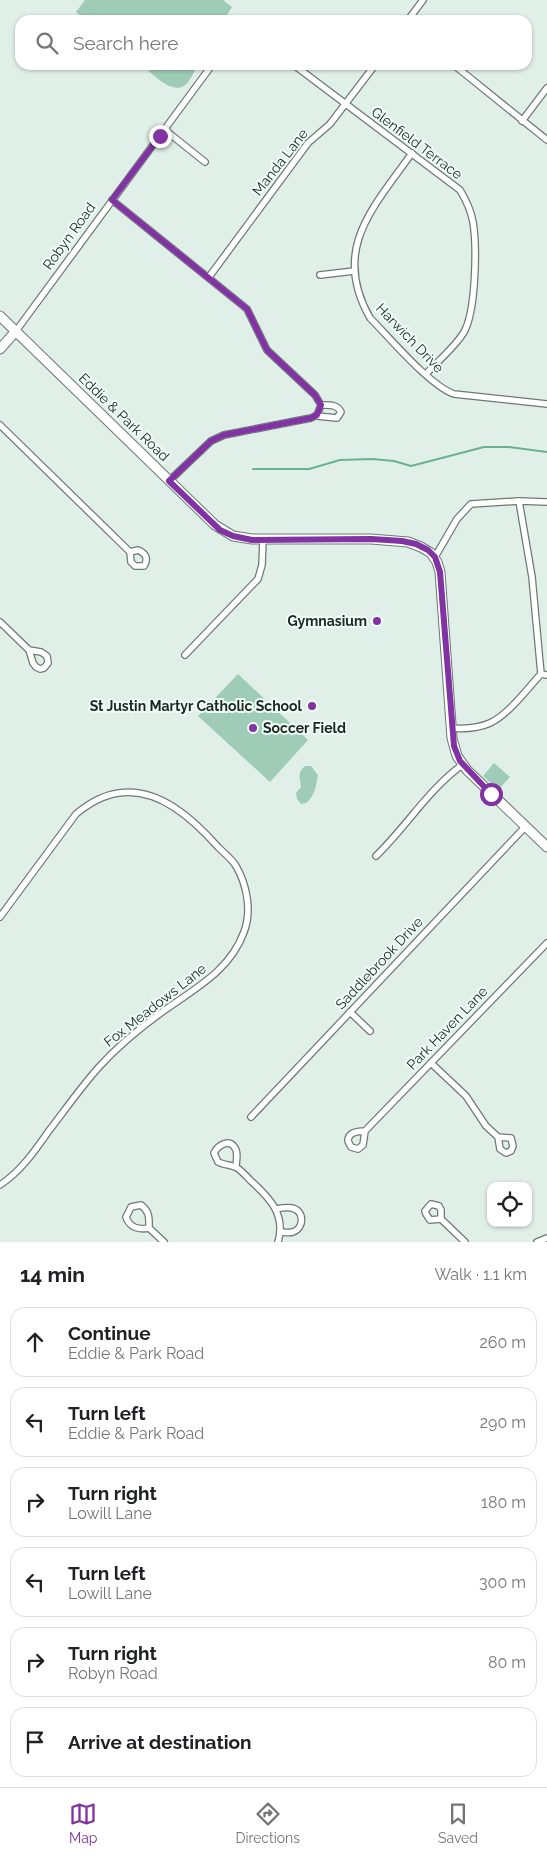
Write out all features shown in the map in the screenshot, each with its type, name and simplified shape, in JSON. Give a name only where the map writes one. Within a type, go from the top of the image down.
[{"type":"street","points":[[412,15],[423,0]]},
{"type":"street","name":"Robyn Road","points":[[0,349],[16,331],[208,70]]},
{"type":"street","name":"Glenfield Terrace","points":[[300,70],[460,190],[470,211],[474,235],[474,276],[470,317],[460,337],[426,374]]},
{"type":"street","name":"Manda Lane","points":[[209,278],[308,143],[330,124],[371,70]]},
{"type":"street","points":[[460,70],[547,140]]},
{"type":"street","points":[[522,120],[547,88]]},
{"type":"street","points":[[165,130],[205,162]]},
{"type":"street","name":"Harwich Drive","points":[[412,153],[368,214],[357,245],[354,271],[362,301],[370,318],[426,374],[447,392],[547,404]]},
{"type":"street","points":[[112,200],[247,309],[267,350],[315,395],[321,405],[317,416]]},
{"type":"street","points":[[320,275],[354,271]]},
{"type":"street","name":"Eddie & Park Road","points":[[0,316],[220,530],[233,536],[263,540],[392,540],[416,544],[428,550],[435,557]]},
{"type":"street","points":[[169,481],[211,441],[224,435],[317,416],[337,418],[341,412],[338,407],[333,405],[321,405]]},
{"type":"street","points":[[0,425],[130,552]]},
{"type":"street","points":[[547,502],[519,501],[471,504],[457,519],[442,548],[435,557],[439,566],[441,581],[451,728],[455,750],[462,765],[547,848]]},
{"type":"street","points":[[451,728],[467,728],[490,723],[508,710],[544,674],[532,577],[519,501]]},
{"type":"street","points":[[185,655],[258,579],[263,556],[263,540]]},
{"type":"street","points":[[0,622],[29,650]]},
{"type":"street","points":[[376,856],[435,789],[462,765]]},
{"type":"street","name":"Fox Meadows Lane","points":[[0,917],[76,814],[86,806],[104,797],[120,793],[140,794],[163,801],[180,810],[202,828],[235,866],[243,885],[248,906],[245,931],[234,953],[220,970],[200,987],[161,1012],[99,1066],[30,1158],[0,1185]]},
{"type":"street","name":"Saddlebrook Drive","points":[[251,1117],[525,827]]},
{"type":"street","name":"Park Haven Lane","points":[[365,1131],[547,943]]},
{"type":"street","points":[[350,1012],[370,1031]]},
{"type":"street","points":[[431,1063],[466,1096],[486,1126],[498,1137]]},
{"type":"street","points":[[236,1167],[236,1150],[232,1145],[227,1143],[216,1148],[214,1153],[218,1162],[236,1167],[268,1196],[279,1217],[280,1232],[278,1242]]},
{"type":"street","points":[[149,1228],[149,1215],[146,1209],[141,1205],[136,1205],[129,1210],[126,1217],[131,1226],[134,1228],[149,1228],[164,1242]]},
{"type":"street","points":[[276,1209],[296,1209],[300,1212],[302,1218],[297,1229],[292,1232],[280,1232]]},
{"type":"street","points":[[441,1220],[465,1242]]},
{"type":"street","points":[[537,1242],[547,1238]]},
{"type":"green space","points":[[85,0],[223,0],[232,7],[227,15],[80,15],[76,12]]},
{"type":"green space","points":[[148,70],[195,70],[188,82],[179,88],[162,82]]},
{"type":"green space","name":"Soccer Field","points":[[238,674],[308,740],[270,782],[198,716]]},
{"type":"green space","points":[[494,763],[510,777],[498,790],[483,776]]},
{"type":"green space","points":[[305,766],[311,766],[318,775],[315,790],[311,797],[306,803],[301,804],[297,799],[296,793],[301,787],[300,773]]},
{"type":"waterway","points":[[253,469],[309,469],[340,460],[372,459],[394,461],[411,466],[484,447],[509,447],[547,452]]},
{"type":"place","name":"Gymnasium","points":[[377,621]]},
{"type":"place","name":"St Justin Martyr Catholic School","points":[[312,706]]},
{"type":"place","name":"Soccer Field","points":[[253,728]]},
{"type":"route","points":[[160,136],[112,200],[247,309],[267,350],[315,395],[321,405],[317,415],[311,418],[224,435],[211,441],[169,481],[220,530],[233,536],[252,540],[392,540],[416,544],[428,550],[435,557],[440,572],[451,728],[454,746],[460,761],[472,776],[491,794]]}]
